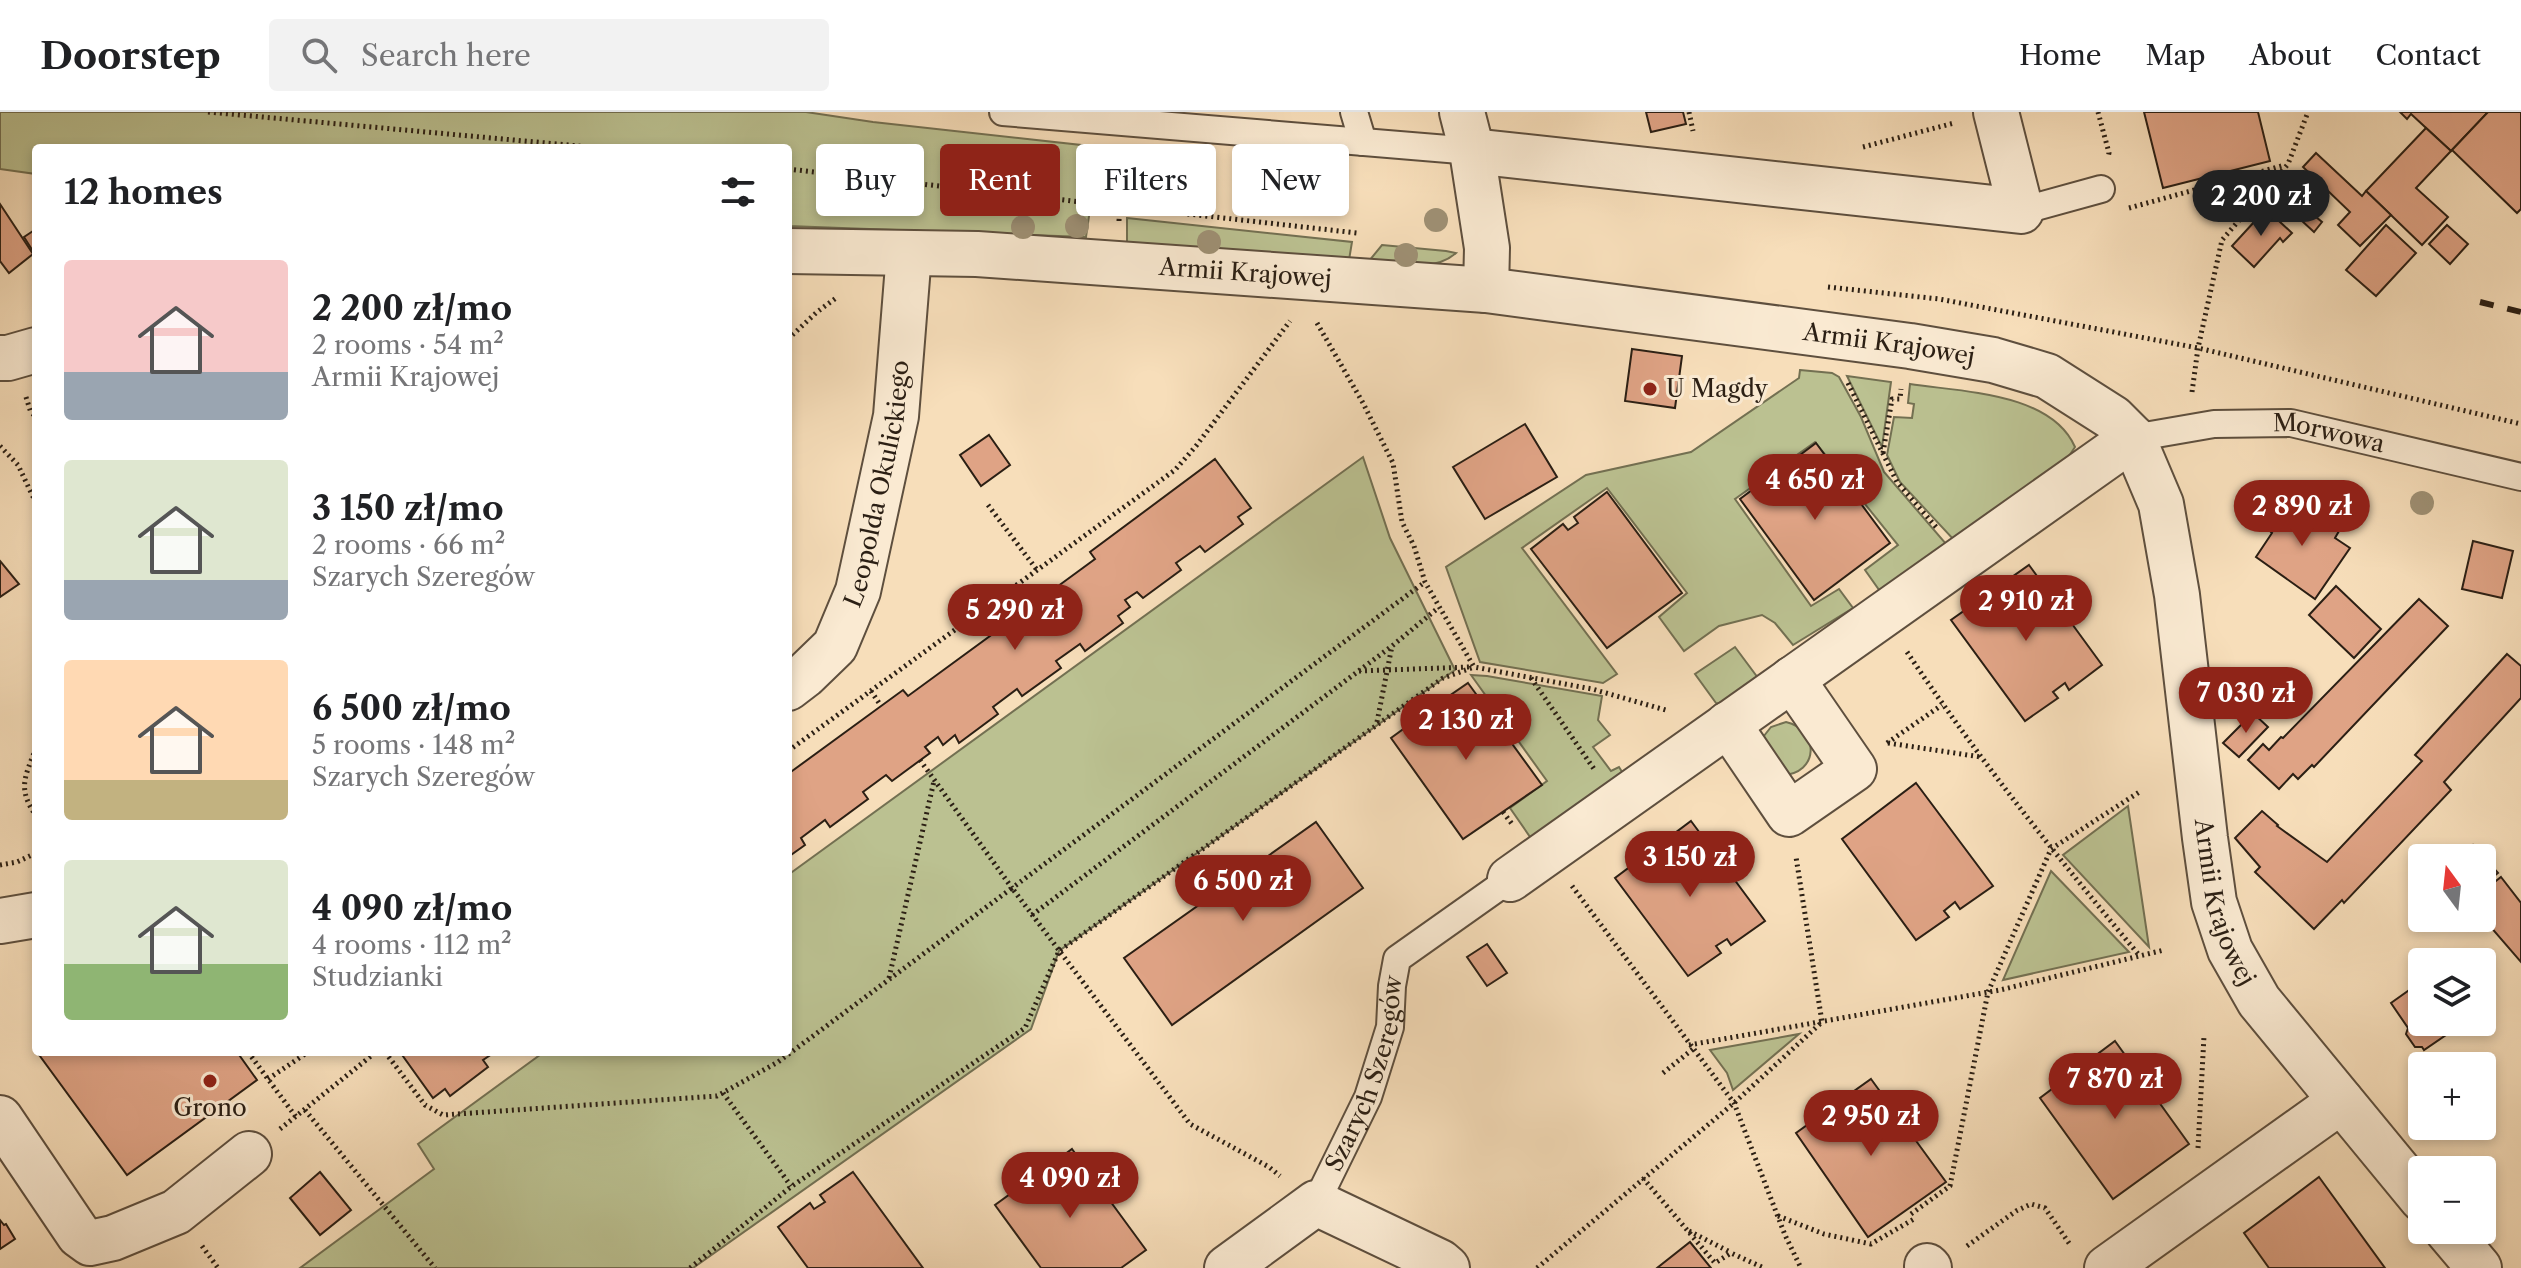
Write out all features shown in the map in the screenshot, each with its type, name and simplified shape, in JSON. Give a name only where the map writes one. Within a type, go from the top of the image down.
[{"type":"street","points":[[1486,290],[1487,248],[1467,132],[1826,190],[2021,211],[1996,112]]},
{"type":"street","name":"Armii Krajowej","points":[[792,251],[977,254],[1486,290],[1910,346],[1993,360],[2047,376],[2113,418],[2133,438],[2161,504],[2177,595],[2214,902],[2230,950],[2259,1001],[2408,1182]]},
{"type":"street","name":"Leopolda Okulickiego","points":[[792,685],[835,646],[858,591],[896,416],[909,253]]},
{"type":"street","name":"Szarych Szeregów","points":[[1523,869],[2133,438]]},
{"type":"street","points":[[1726,725],[1789,814],[1854,769],[1792,679]]},
{"type":"street","points":[[0,921],[32,916]]},
{"type":"street","points":[[2093,1262],[2341,1101]]},
{"type":"street","points":[[0,1118],[79,1235],[98,1255],[113,1238],[176,1212],[249,1154]]},
{"type":"street","points":[[1227,1268],[1316,1203],[1447,1268]]},
{"type":"street","points":[[2459,1244],[2479,1268]]},
{"type":"lane","points":[[1003,112],[1070,115],[1131,123],[1216,121],[1363,142],[1467,132]]},
{"type":"lane","points":[[1354,112],[1363,142]]},
{"type":"lane","points":[[2021,211],[2101,189]]},
{"type":"lane","name":"Morwowa","points":[[2133,438],[2214,424],[2291,423],[2521,477]]},
{"type":"lane","name":"Szarych Szeregów","points":[[1316,1203],[1368,1097],[1390,1027],[1397,959],[1523,869]]},
{"type":"path","points":[[208,112],[557,144]]},
{"type":"path","points":[[1826,190],[1852,150],[1996,112]]},
{"type":"path","points":[[2098,112],[2109,153],[2101,189],[2128,208],[2288,164]]},
{"type":"path","points":[[2186,429],[2198,348],[2222,240],[2288,164],[2308,112]]},
{"type":"path","points":[[1119,221],[1128,180],[1131,123]]},
{"type":"path","points":[[792,335],[846,290]]},
{"type":"path","points":[[792,748],[1175,470],[1291,321]]},
{"type":"path","points":[[1316,322],[1363,403],[1393,463],[1402,522],[1414,546],[1425,582],[1474,667]]},
{"type":"path","points":[[14,371],[32,414]]},
{"type":"path","points":[[1844,376],[1897,482],[1964,557]]},
{"type":"path","points":[[1883,454],[1892,399],[1900,399],[1901,387]]},
{"type":"path","points":[[0,446],[18,465],[32,495]]},
{"type":"path","points":[[988,505],[1037,570]]},
{"type":"path","points":[[792,1052],[1425,582]]},
{"type":"path","points":[[1032,915],[1392,646],[1438,608]]},
{"type":"path","points":[[1882,615],[1942,705],[1982,758],[2051,849],[2140,956]]},
{"type":"path","points":[[1377,723],[1392,646]]},
{"type":"path","points":[[690,1268],[792,1186],[1025,1028],[1059,951],[1377,723],[1443,678],[1474,667]]},
{"type":"path","points":[[1357,671],[1474,667],[1592,689],[1726,725]]},
{"type":"path","points":[[1531,678],[1617,803]]},
{"type":"path","points":[[871,691],[881,706]]},
{"type":"path","points":[[1854,769],[1942,705]]},
{"type":"path","points":[[1888,743],[1982,758]]},
{"type":"path","points":[[32,759],[23,784],[32,809]]},
{"type":"path","points":[[920,760],[1190,1124],[1269,1167],[1316,1203]]},
{"type":"path","points":[[889,979],[934,780]]},
{"type":"path","points":[[1777,1215],[1824,1234],[1871,1244],[1950,1186],[1988,992],[2051,849],[2141,791]]},
{"type":"path","points":[[1503,812],[1523,869],[1556,865],[1734,1103],[1801,1268]]},
{"type":"path","points":[[1789,814],[1822,1022]]},
{"type":"path","points":[[0,865],[32,855]]},
{"type":"path","points":[[1663,1073],[1691,1047],[1988,992],[2164,950]]},
{"type":"path","points":[[1537,1268],[1734,1103],[1822,1022]]},
{"type":"path","points":[[2187,1156],[2198,1148],[2204,1036]]},
{"type":"path","points":[[251,1056],[296,1117]]},
{"type":"path","points":[[268,1079],[302,1056]]},
{"type":"path","points":[[371,1056],[305,1110],[435,1268]]},
{"type":"path","points":[[388,1056],[425,1105],[443,1115],[717,1096],[786,1056]]},
{"type":"path","points":[[723,1093],[792,1186]]},
{"type":"path","points":[[1643,1178],[1712,1265],[1731,1253]]},
{"type":"path","points":[[1938,1262],[2031,1204],[2045,1208],[2093,1262]]},
{"type":"path","points":[[1687,1230],[1764,1268]]},
{"type":"green space","points":[[0,112],[806,112],[1076,144],[1076,216],[1089,216],[1086,237],[792,226],[792,144],[32,144],[32,173],[0,169]]},
{"type":"green space","points":[[1127,218],[1352,242],[1349,260],[1127,250]]},
{"type":"green space","points":[[1382,245],[1456,253],[1426,265],[1369,261]]},
{"type":"green space","points":[[1800,370],[1832,373],[1839,377],[1861,417],[1884,472],[1947,545],[1882,594],[1865,570],[1898,545],[1815,442],[1735,499],[1811,606],[1839,589],[1853,608],[1793,645],[1775,623],[1762,615],[1719,626],[1684,651],[1659,617],[1687,593],[1607,488],[1522,548],[1617,674],[1603,683],[1480,662],[1446,567],[1586,475],[1691,452],[1799,378]]},
{"type":"green space","points":[[1847,376],[1891,382],[1882,447]]},
{"type":"green space","points":[[1910,384],[1978,393],[2026,405],[2046,415],[2063,429],[2075,447],[2069,456],[1954,540],[1900,482],[1887,455],[1894,417],[1912,418],[1914,404],[1908,403]]},
{"type":"green space","points":[[1363,457],[1390,538],[1455,670],[1059,951],[1031,1029],[693,1268],[300,1268],[434,1169],[418,1144],[539,1056],[792,1056],[792,872]]},
{"type":"green space","points":[[1735,647],[1761,682],[1726,707],[1716,703],[1695,674]]},
{"type":"green space","points":[[1471,675],[1602,696],[1598,720],[1610,735],[1593,747],[1611,771],[1619,767],[1624,775],[1537,847],[1510,808],[1547,781]]},
{"type":"green space","points":[[1786,722],[1805,734],[1811,751],[1803,767],[1794,773],[1782,775],[1760,741],[1771,727]]},
{"type":"green space","points":[[2128,806],[2149,947],[2063,855]]},
{"type":"green space","points":[[2051,871],[2129,952],[2003,980]]},
{"type":"green space","points":[[1799,1034],[1733,1090],[1727,1073],[1710,1050]]},
{"type":"building","points":[[1646,112],[1683,112],[1686,124],[1651,132]]},
{"type":"building","points":[[2144,112],[2258,112],[2270,161],[2163,188]]},
{"type":"building","points":[[2400,112],[2488,112],[2451,151],[2411,114],[2407,119]]},
{"type":"building","points":[[2488,112],[2521,112],[2521,209],[2517,213],[2452,150]]},
{"type":"building","points":[[2426,128],[2451,151],[2416,188],[2448,217],[2422,245],[2366,191]]},
{"type":"building","points":[[2316,153],[2362,196],[2366,191],[2391,215],[2360,246],[2338,225],[2350,212],[2303,167]]},
{"type":"building","points":[[0,204],[32,255],[9,273],[0,261]]},
{"type":"building","points":[[2266,209],[2292,233],[2283,242],[2280,238],[2254,267],[2232,246]]},
{"type":"building","points":[[2310,212],[2322,222],[2314,232],[2302,221]]},
{"type":"building","points":[[2386,225],[2416,253],[2376,296],[2346,270]]},
{"type":"building","points":[[2447,225],[2468,244],[2450,264],[2429,244]]},
{"type":"building","points":[[32,232],[32,250],[24,237]]},
{"type":"building","points":[[1632,349],[1682,356],[1675,408],[1625,401]]},
{"type":"building","points":[[1525,424],[1557,477],[1485,519],[1453,467]]},
{"type":"building","points":[[989,435],[1010,465],[981,486],[960,455]]},
{"type":"building","points":[[1816,443],[1890,543],[1814,600],[1740,499],[1772,475],[1777,481],[1788,473],[1784,467]]},
{"type":"building","points":[[1215,459],[1251,508],[1238,517],[1243,524],[1205,552],[1200,546],[1176,563],[1181,570],[1143,598],[1137,592],[1125,600],[1130,607],[1118,616],[1123,623],[1085,651],[1080,644],[1056,661],[1061,668],[1022,696],[1017,689],[993,707],[998,714],[959,743],[955,735],[943,745],[938,737],[925,747],[930,753],[892,781],[886,775],[863,792],[868,799],[830,827],[825,820],[801,838],[805,845],[792,854],[792,771],[903,690],[908,696],[1095,559],[1090,552]]},
{"type":"building","points":[[1607,492],[1682,593],[1607,648],[1531,549],[1563,524],[1568,530],[1578,523],[1574,517]]},
{"type":"building","points":[[2289,500],[2304,517],[2309,510],[2339,531],[2335,538],[2350,548],[2315,599],[2256,557],[2272,533],[2266,527],[2273,517],[2271,512],[2278,503]]},
{"type":"building","points":[[2473,541],[2513,551],[2502,598],[2462,589]]},
{"type":"building","points":[[0,561],[19,584],[0,597]]},
{"type":"building","points":[[2029,565],[2102,665],[2069,690],[2065,683],[2053,692],[2058,698],[2025,721],[1951,620]]},
{"type":"building","points":[[2336,586],[2381,629],[2354,658],[2309,615]]},
{"type":"building","points":[[2419,599],[2448,626],[2314,767],[2312,765],[2298,779],[2293,774],[2279,789],[2248,760],[2263,744],[2269,750],[2283,738]]},
{"type":"building","points":[[2507,654],[2521,666],[2521,698],[2444,782],[2451,790],[2344,903],[2342,900],[2314,929],[2255,872],[2260,867],[2235,838],[2262,811],[2277,826],[2327,862],[2422,761],[2415,755]]},
{"type":"building","points":[[1468,683],[1542,785],[1463,839],[1391,738],[1424,714],[1428,721],[1440,712],[1436,705]]},
{"type":"building","points":[[2253,713],[2268,727],[2239,757],[2223,743]]},
{"type":"building","points":[[1916,783],[1993,886],[1960,909],[1955,902],[1944,911],[1949,917],[1916,940],[1842,839]]},
{"type":"building","points":[[1691,821],[1765,921],[1731,945],[1727,939],[1716,946],[1721,953],[1688,976],[1615,878]]},
{"type":"building","points":[[1316,822],[1363,888],[1172,1025],[1124,958]]},
{"type":"building","points":[[2501,877],[2521,903],[2521,962],[2495,932],[2496,881]]},
{"type":"building","points":[[1487,944],[1507,973],[1487,986],[1467,957]]},
{"type":"building","points":[[2408,991],[2408,1028],[2391,1003]]},
{"type":"building","points":[[2408,1028],[2408,1036],[2444,1036],[2424,1050],[2415,1047],[2406,1034]]},
{"type":"building","points":[[2115,1041],[2189,1144],[2113,1199],[2040,1098],[2072,1074],[2076,1080],[2088,1071],[2083,1065]]},
{"type":"building","points":[[40,1056],[240,1056],[257,1080],[127,1175]]},
{"type":"building","points":[[403,1056],[489,1056],[483,1060],[488,1067],[450,1096],[445,1089],[433,1098]]},
{"type":"building","points":[[1871,1079],[1946,1182],[1868,1237],[1796,1133],[1828,1110],[1832,1116],[1844,1108],[1840,1101]]},
{"type":"building","points":[[1072,1149],[1146,1250],[1121,1268],[1041,1268],[995,1205],[1028,1181],[1033,1187],[1044,1179],[1040,1173]]},
{"type":"building","points":[[320,1172],[351,1210],[320,1235],[290,1198]]},
{"type":"building","points":[[853,1172],[923,1268],[808,1268],[778,1227],[810,1203],[814,1209],[825,1202],[820,1195]]},
{"type":"building","points":[[2319,1177],[2385,1268],[2269,1268],[2244,1233]]},
{"type":"building","points":[[0,1220],[15,1239],[0,1249]]},
{"type":"building","points":[[1690,1242],[1711,1268],[1657,1268]]},
{"type":"railway","points":[[2480,302],[2521,312]]},
{"type":"place","name":"U Magdy","points":[[1650,389]]},
{"type":"place","name":"Grono","points":[[210,1081]]}]
